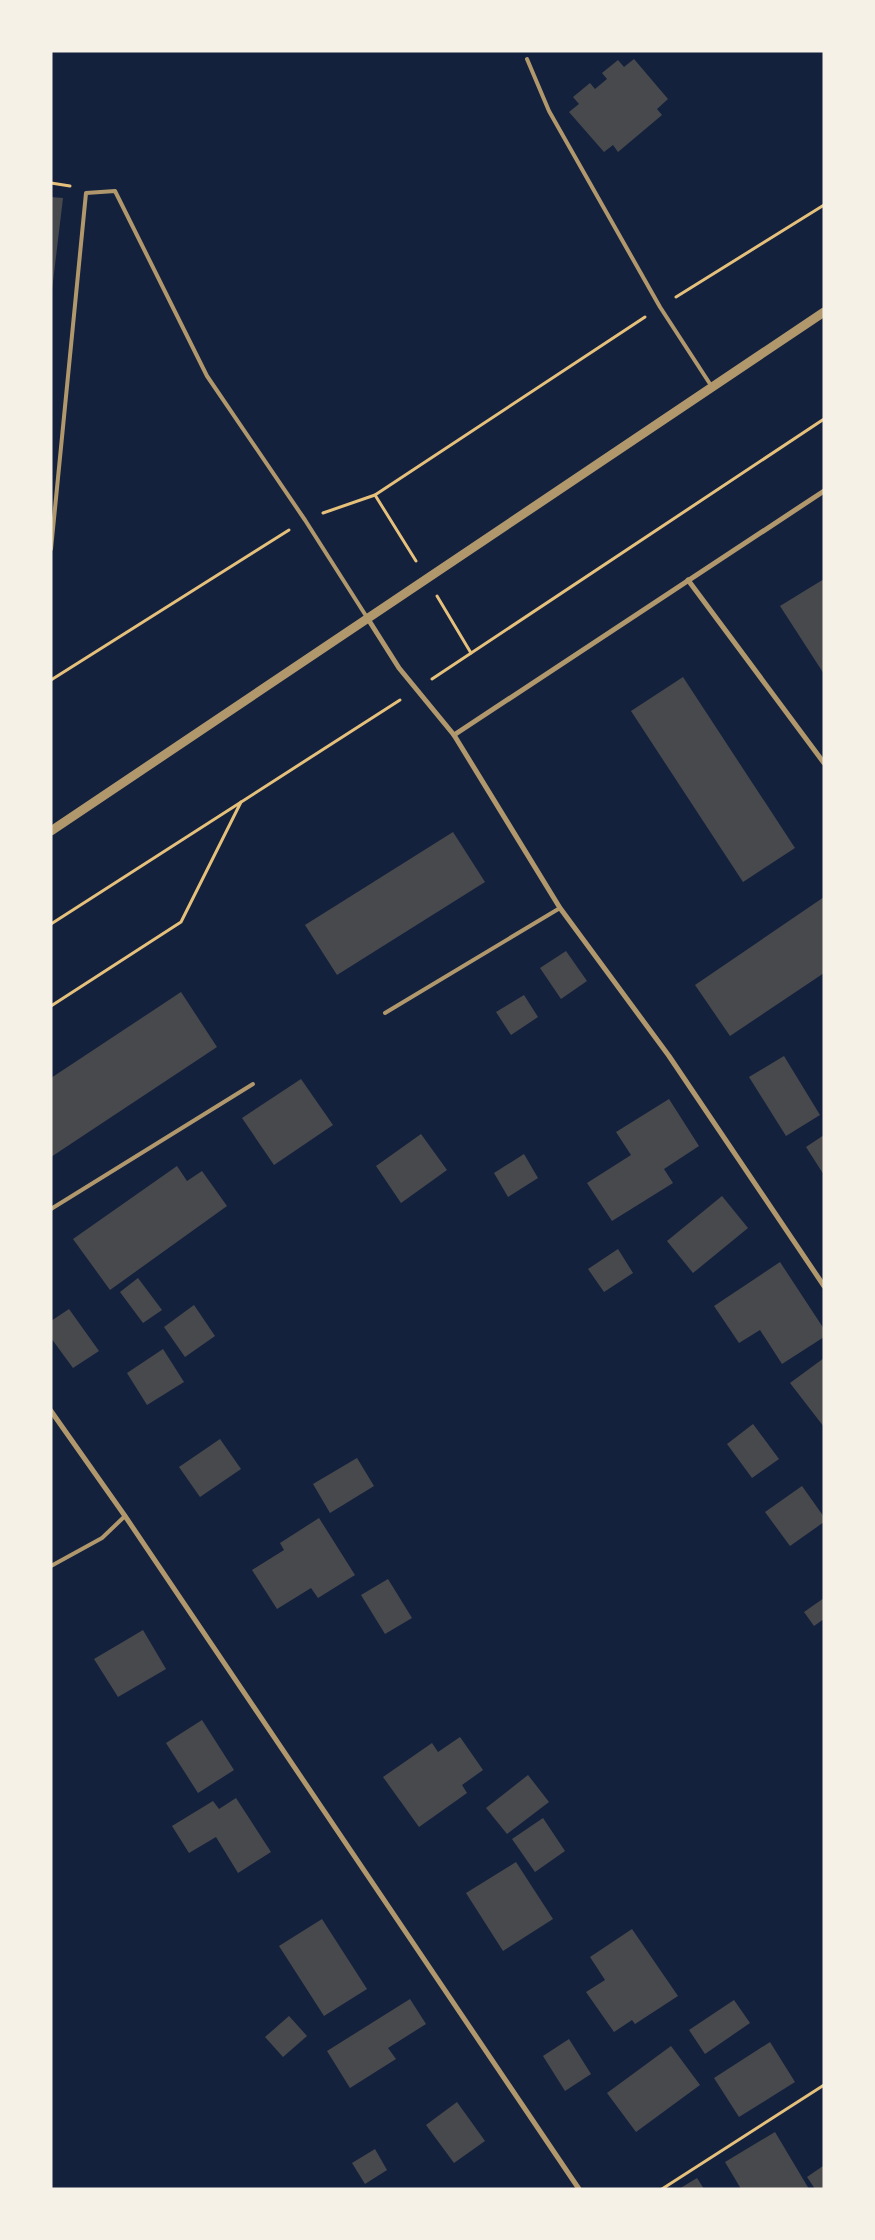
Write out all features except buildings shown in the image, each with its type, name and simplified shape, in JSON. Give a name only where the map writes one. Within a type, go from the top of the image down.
[{"type":"street","points":[[51,831],[824,312]]},
{"type":"street","points":[[454,735],[824,491]]},
{"type":"street","points":[[688,580],[824,763]]},
{"type":"street","points":[[368,619],[415,690],[454,735],[560,908],[669,1056],[824,1286]]},
{"type":"street","points":[[51,1411],[125,1516],[579,2189]]},
{"type":"lane","points":[[526,59],[549,111],[660,307],[712,387]]},
{"type":"lane","points":[[51,549],[86,193],[116,191],[207,376],[305,520],[368,619]]},
{"type":"lane","points":[[385,1012],[560,908]]},
{"type":"lane","points":[[51,1209],[253,1084]]},
{"type":"lane","points":[[51,1566],[102,1538],[125,1516]]},
{"type":"path","points":[[51,680],[305,520],[375,495],[660,307],[824,205]]},
{"type":"path","points":[[51,924],[415,690],[824,419]]},
{"type":"path","points":[[51,1006],[181,922],[241,801]]},
{"type":"path","points":[[662,2189],[824,2086]]}]
